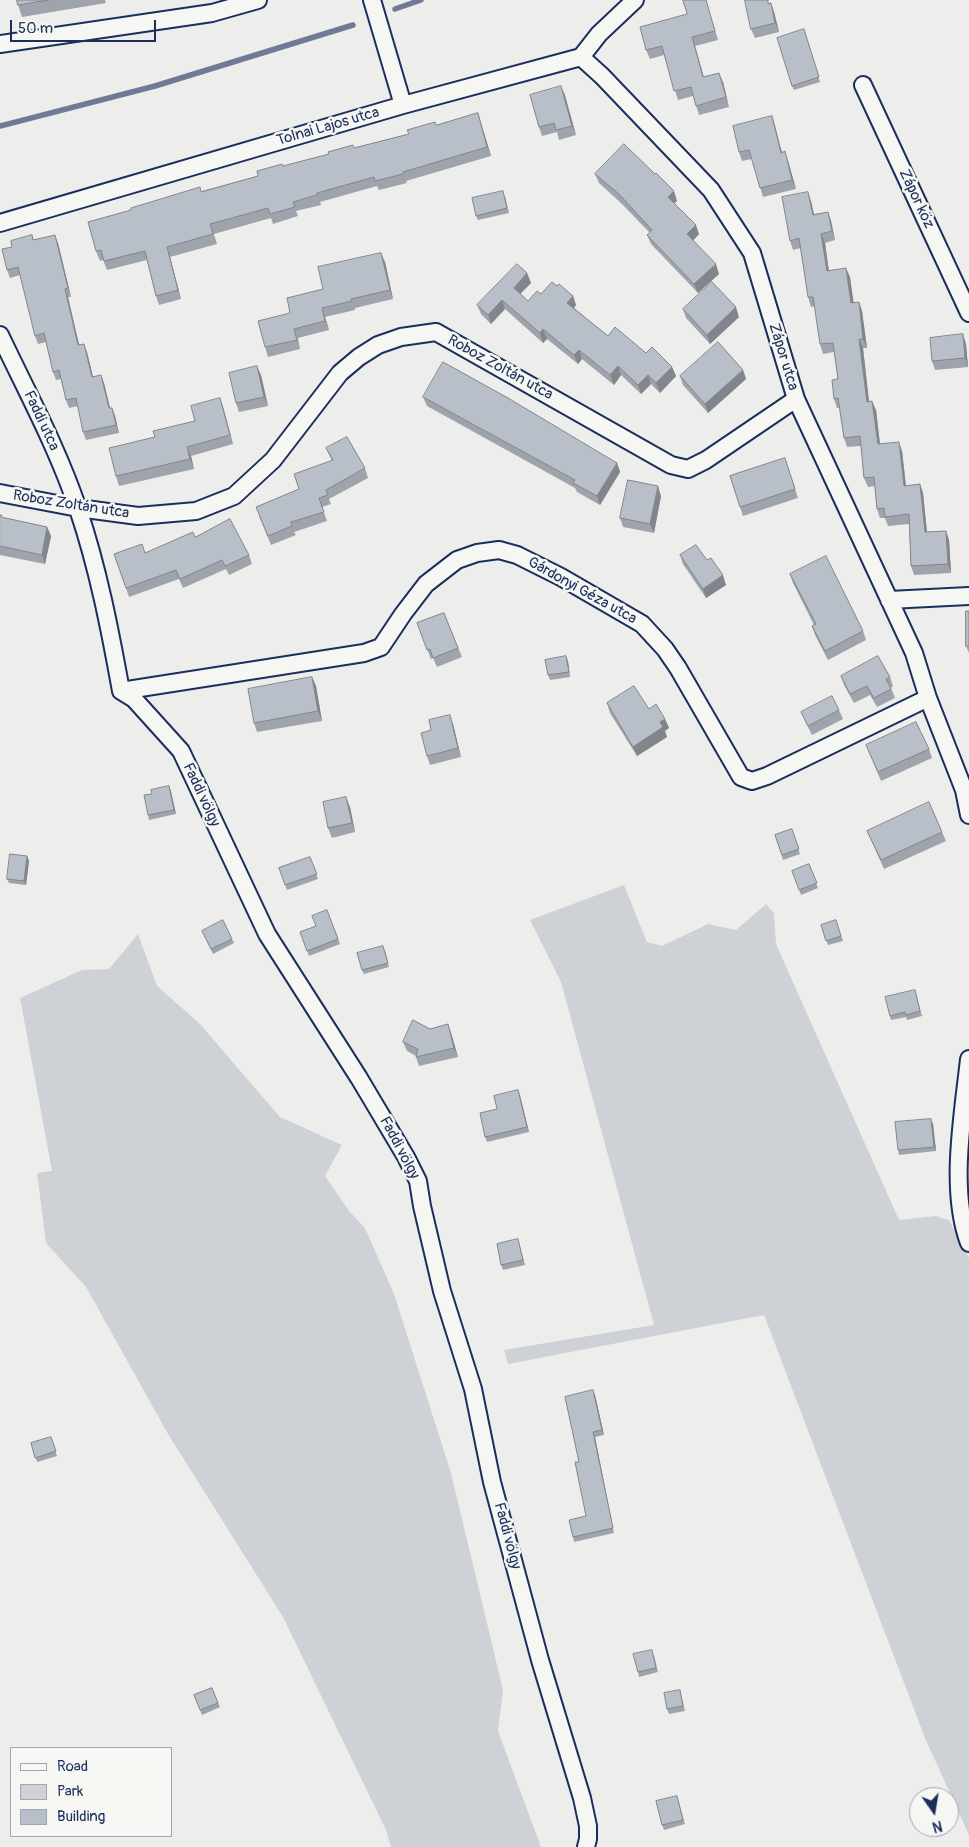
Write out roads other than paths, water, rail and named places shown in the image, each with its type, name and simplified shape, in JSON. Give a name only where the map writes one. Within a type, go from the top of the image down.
[{"type":"street","points":[[0,44],[212,13],[258,0]]},
{"type":"street","points":[[372,0],[404,105]]},
{"type":"street","points":[[581,57],[599,34],[635,0]]},
{"type":"street","name":"Tolnai Lajos utca","points":[[0,223],[404,105],[581,57]]},
{"type":"street","name":"Zápor utca","points":[[581,57],[602,76],[711,190],[752,253],[796,398],[914,653],[928,698],[964,790],[969,814]]},
{"type":"street","name":"Zápor köz","points":[[863,85],[969,314]]},
{"type":"street","name":"Roboz Zoltán utca","points":[[0,494],[78,508],[138,516],[196,511],[234,496],[273,460],[340,373],[359,357],[378,345],[401,337],[436,332],[670,465],[688,469],[706,460],[796,398]]},
{"type":"street","name":"Faddi utca","points":[[0,335],[58,458],[78,508]]},
{"type":"street","points":[[78,508],[107,616],[121,691]]},
{"type":"street","name":"Gárdonyi Géza utca","points":[[121,691],[364,654],[381,647],[426,584],[442,570],[457,560],[478,553],[499,550],[518,555],[561,577],[642,624],[665,649],[741,777],[746,779],[752,781],[767,776],[928,698]]},
{"type":"street","points":[[889,600],[969,596]]},
{"type":"street","name":"Faddi völgy","points":[[121,691],[134,699],[181,751],[267,934],[359,1078],[406,1157],[418,1181],[442,1290],[474,1388],[495,1492],[540,1660],[582,1798],[588,1826],[586,1847]]},
{"type":"street","points":[[969,1059],[960,1144],[960,1197],[964,1228],[969,1243]]},
{"type":"waterway","points":[[395,9],[421,0]]},
{"type":"waterway","points":[[0,126],[155,86],[353,25]]}]
